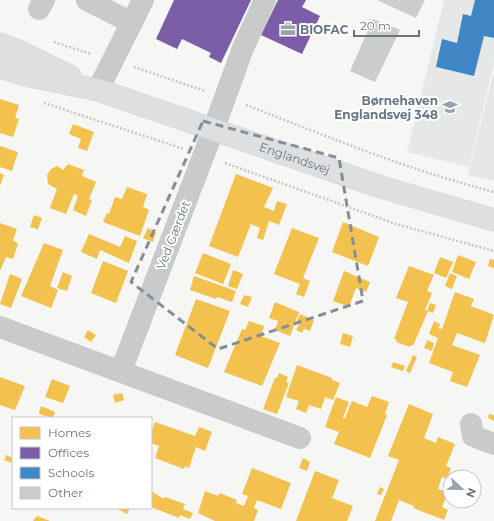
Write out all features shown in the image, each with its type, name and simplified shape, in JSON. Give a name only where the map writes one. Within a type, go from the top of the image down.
[{"type":"main road","name":"Englandsvej","points":[[0,44],[14,49],[98,90]]},
{"type":"main road","name":"Englandsvej","points":[[0,67],[25,75],[98,90],[214,128],[381,188],[494,220]]},
{"type":"street","points":[[87,0],[132,23]]},
{"type":"street","points":[[98,90],[144,0]]},
{"type":"street","name":"Ved Gærdet","points":[[121,371],[243,48],[265,0]]},
{"type":"street","points":[[0,327],[300,438]]},
{"type":"street","points":[[471,424],[473,436],[494,444]]},
{"type":"path","points":[[53,42],[113,60],[224,98],[355,148],[443,179],[494,192]]},
{"type":"path","points":[[36,100],[203,155],[396,224],[494,251]]},
{"type":"highlighted area","points":[[203,121],[339,158],[363,301],[218,349],[131,282]]},
{"type":"shaded area","name":"Børnehaven Englandsvej 348","points":[[444,0],[494,0],[494,63],[469,167],[407,152]]},
{"type":"shaded area","points":[[494,70],[494,181],[468,175]]},
{"type":"building: Homes","points":[[0,99],[19,105],[15,118],[19,119],[13,137],[0,133]]},
{"type":"building: Homes","points":[[73,124],[94,132],[87,151],[78,148],[81,139],[69,134]]},
{"type":"building: Homes","points":[[0,146],[18,152],[12,171],[0,167]]},
{"type":"building: Homes","points":[[68,164],[84,170],[82,176],[96,182],[89,199],[92,200],[86,216],[73,210],[78,196],[74,194],[66,214],[50,208],[57,189],[48,184],[47,175],[51,169],[57,166],[63,170]]},
{"type":"building: Homes","points":[[0,173],[4,175],[0,186]]},
{"type":"building: Homes","points":[[236,174],[273,188],[264,207],[274,211],[277,201],[287,204],[279,225],[269,221],[263,240],[257,238],[260,228],[251,224],[238,257],[209,246]]},
{"type":"building: Homes","points":[[127,187],[147,194],[143,207],[149,210],[140,236],[103,222],[107,213],[109,214],[115,197],[122,199]]},
{"type":"building: Homes","points":[[34,215],[42,218],[38,229],[30,227]]},
{"type":"building: Homes","points":[[343,222],[379,237],[368,266],[332,252]]},
{"type":"building: Homes","points":[[0,223],[17,229],[13,240],[18,244],[13,259],[6,257],[0,271]]},
{"type":"building: Homes","points":[[148,228],[156,232],[153,242],[143,238]]},
{"type":"building: Homes","points":[[292,228],[319,238],[303,278],[310,281],[304,297],[296,294],[300,284],[274,274]]},
{"type":"building: Homes","points":[[89,234],[120,247],[125,236],[137,241],[129,263],[100,250],[97,259],[81,252]]},
{"type":"building: Homes","points":[[44,243],[63,250],[50,286],[58,290],[51,308],[21,296]]},
{"type":"building: Homes","points":[[203,253],[231,264],[223,284],[195,273]]},
{"type":"building: Homes","points":[[458,255],[476,262],[469,279],[452,272]]},
{"type":"building: Homes","points":[[440,257],[453,262],[446,278],[434,273]]},
{"type":"building: Homes","points":[[490,259],[494,260],[494,268],[488,266]]},
{"type":"building: Homes","points":[[103,261],[128,271],[116,303],[91,293]]},
{"type":"building: Homes","points":[[409,266],[434,275],[427,291],[432,293],[425,310],[427,311],[430,303],[436,305],[433,313],[428,311],[413,346],[410,345],[410,347],[396,342],[397,340],[394,339],[408,302],[396,298]]},
{"type":"building: Homes","points":[[233,270],[243,274],[237,289],[228,286]]},
{"type":"building: Homes","points":[[344,271],[370,282],[366,292],[356,288],[349,307],[333,301]]},
{"type":"building: Homes","points":[[63,272],[72,276],[67,291],[57,288]]},
{"type":"building: Homes","points":[[450,273],[457,276],[452,289],[445,286]]},
{"type":"building: Homes","points":[[10,274],[22,279],[11,308],[0,304]]},
{"type":"building: Homes","points":[[194,276],[236,291],[232,302],[217,297],[216,299],[190,290]]},
{"type":"building: Homes","points":[[455,292],[474,299],[471,306],[494,315],[485,343],[457,333],[452,345],[480,355],[467,387],[450,381],[453,372],[429,363],[438,338],[429,334],[434,321],[440,324],[438,328],[442,329]]},
{"type":"building: Homes","points":[[244,295],[252,297],[248,307],[240,304]]},
{"type":"building: Homes","points":[[196,299],[230,311],[208,368],[175,355]]},
{"type":"building: Homes","points":[[275,302],[299,312],[290,336],[275,330],[278,321],[269,318]]},
{"type":"building: Homes","points":[[300,314],[314,320],[310,331],[304,329],[302,333],[296,330],[300,322],[297,321]]},
{"type":"building: Homes","points":[[249,321],[264,326],[261,336],[280,343],[262,386],[224,372],[242,329],[245,330]]},
{"type":"building: Homes","points":[[88,330],[96,335],[91,342],[84,337]]},
{"type":"building: Homes","points":[[343,333],[353,336],[350,347],[340,344]]},
{"type":"building: Homes","points":[[427,340],[434,343],[432,351],[424,348]]},
{"type":"building: Homes","points":[[413,355],[417,357],[410,373],[406,371]]},
{"type":"building: Homes","points":[[393,362],[405,366],[403,371],[391,367]]},
{"type":"building: Homes","points":[[297,365],[332,378],[332,380],[340,383],[333,400],[325,397],[321,409],[309,405],[306,413],[296,409],[299,401],[286,397]]},
{"type":"building: Homes","points":[[279,373],[288,377],[286,382],[289,383],[277,414],[263,409],[275,378],[277,378]]},
{"type":"building: Homes","points":[[0,377],[25,386],[15,410],[0,405]]},
{"type":"building: Homes","points":[[52,379],[70,386],[63,403],[45,397]]},
{"type":"building: Homes","points":[[122,393],[124,400],[115,403],[113,395]]},
{"type":"building: Homes","points":[[372,396],[389,402],[385,414],[387,415],[370,458],[334,444],[339,432],[325,427],[336,397],[349,402],[343,418],[345,418],[352,401],[367,407]]},
{"type":"building: Homes","points":[[409,404],[433,414],[424,438],[436,443],[438,437],[455,444],[446,466],[451,469],[442,469],[442,477],[438,489],[442,491],[442,509],[448,510],[444,520],[413,508],[414,506],[399,500],[391,521],[375,521],[399,460],[388,456]]},
{"type":"building: Homes","points":[[41,406],[55,412],[53,417],[39,414]]},
{"type":"building: Homes","points":[[489,414],[494,415],[494,421],[488,418]]},
{"type":"building: Homes","points":[[155,422],[195,436],[199,427],[212,432],[205,451],[196,447],[189,468],[185,466],[184,469],[155,458],[159,446],[152,443],[152,430]]},
{"type":"building: Homes","points":[[6,455],[12,458],[12,463],[4,460]]},
{"type":"building: Homes","points":[[303,458],[310,462],[307,471],[299,468]]},
{"type":"building: Homes","points":[[252,468],[291,483],[281,509],[257,500],[254,508],[258,510],[254,521],[215,521],[198,513],[205,491],[218,496],[220,493],[237,500],[236,503],[244,506],[248,496],[242,494]]},
{"type":"building: Homes","points":[[315,471],[339,480],[332,498],[353,506],[347,521],[296,521]]},
{"type":"building: Homes","points":[[380,487],[384,489],[381,495],[377,494]]},
{"type":"building: Homes","points":[[152,492],[164,499],[165,497],[185,504],[183,509],[193,513],[190,519],[180,515],[179,518],[152,507]]},
{"type":"building: Homes","points":[[118,509],[130,509],[127,514]]},
{"type":"building: Homes","points":[[37,516],[50,521],[33,521]]},
{"type":"building: Offices","points":[[174,0],[251,0],[221,63],[209,57],[211,53],[182,39],[177,49],[156,39]]},
{"type":"building: Offices","points":[[278,0],[306,0],[302,7],[320,16],[302,54],[261,35]]},
{"type":"building: Schools","points":[[475,0],[494,0],[494,38],[484,36],[474,76],[436,67],[442,39],[457,43],[463,14],[471,16]]},
{"type":"building: Other","points":[[377,0],[425,0],[416,18]]},
{"type":"building: Other","points":[[373,19],[400,30],[375,82],[350,71]]},
{"type":"place","name":"BIOFAC","points":[[288,29]]},
{"type":"place","name":"Børnehaven Englandsvej 348","points":[[450,107]]}]
